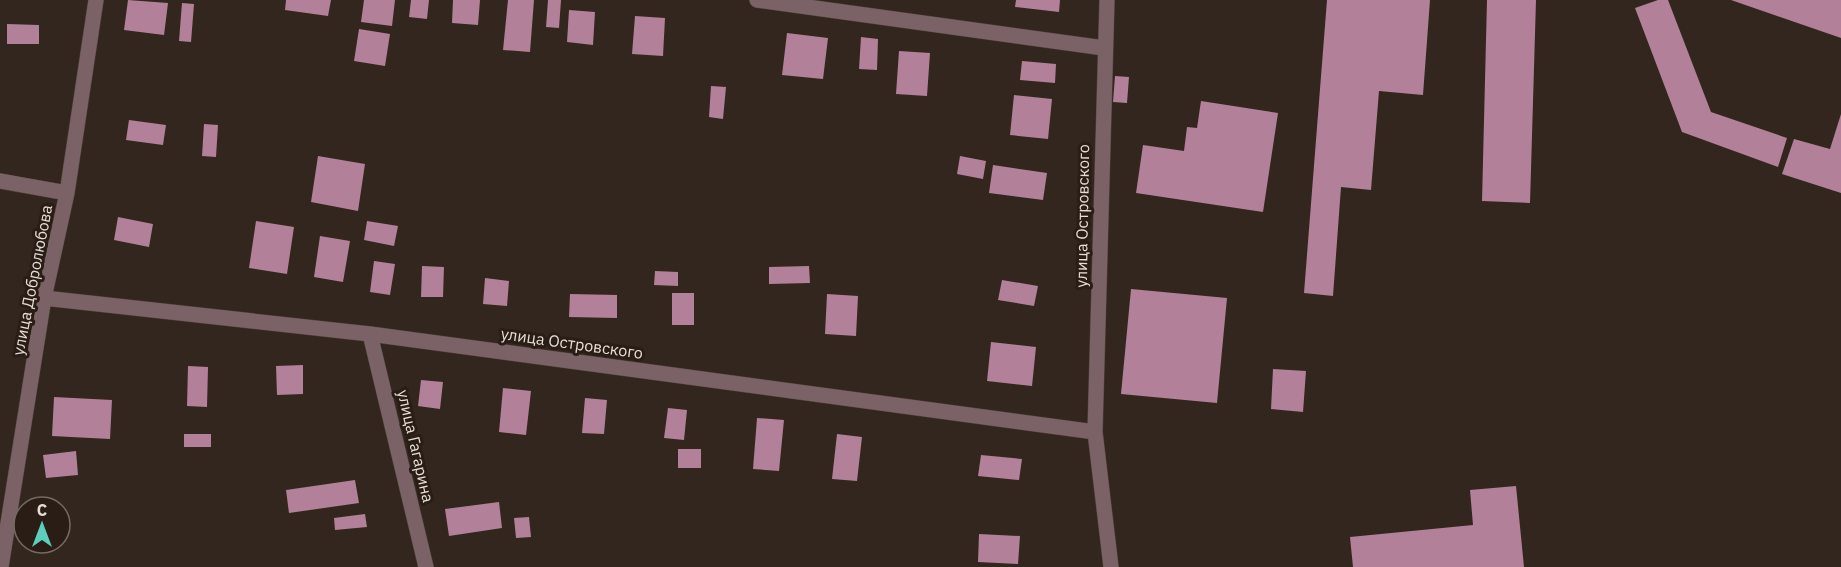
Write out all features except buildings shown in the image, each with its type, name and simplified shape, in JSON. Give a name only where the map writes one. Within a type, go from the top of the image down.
[{"type":"street","name":"улица Добролюбова","points":[[1,567],[44,298],[67,193],[96,0]]},
{"type":"street","points":[[757,0],[1104,48]]},
{"type":"street","name":"улица Островского","points":[[1107,0],[1095,432],[1111,567]]},
{"type":"street","points":[[0,181],[67,193]]},
{"type":"street","name":"улица Островского","points":[[44,298],[370,334],[1095,432]]},
{"type":"street","name":"улица Гагарина","points":[[370,334],[426,567]]}]
